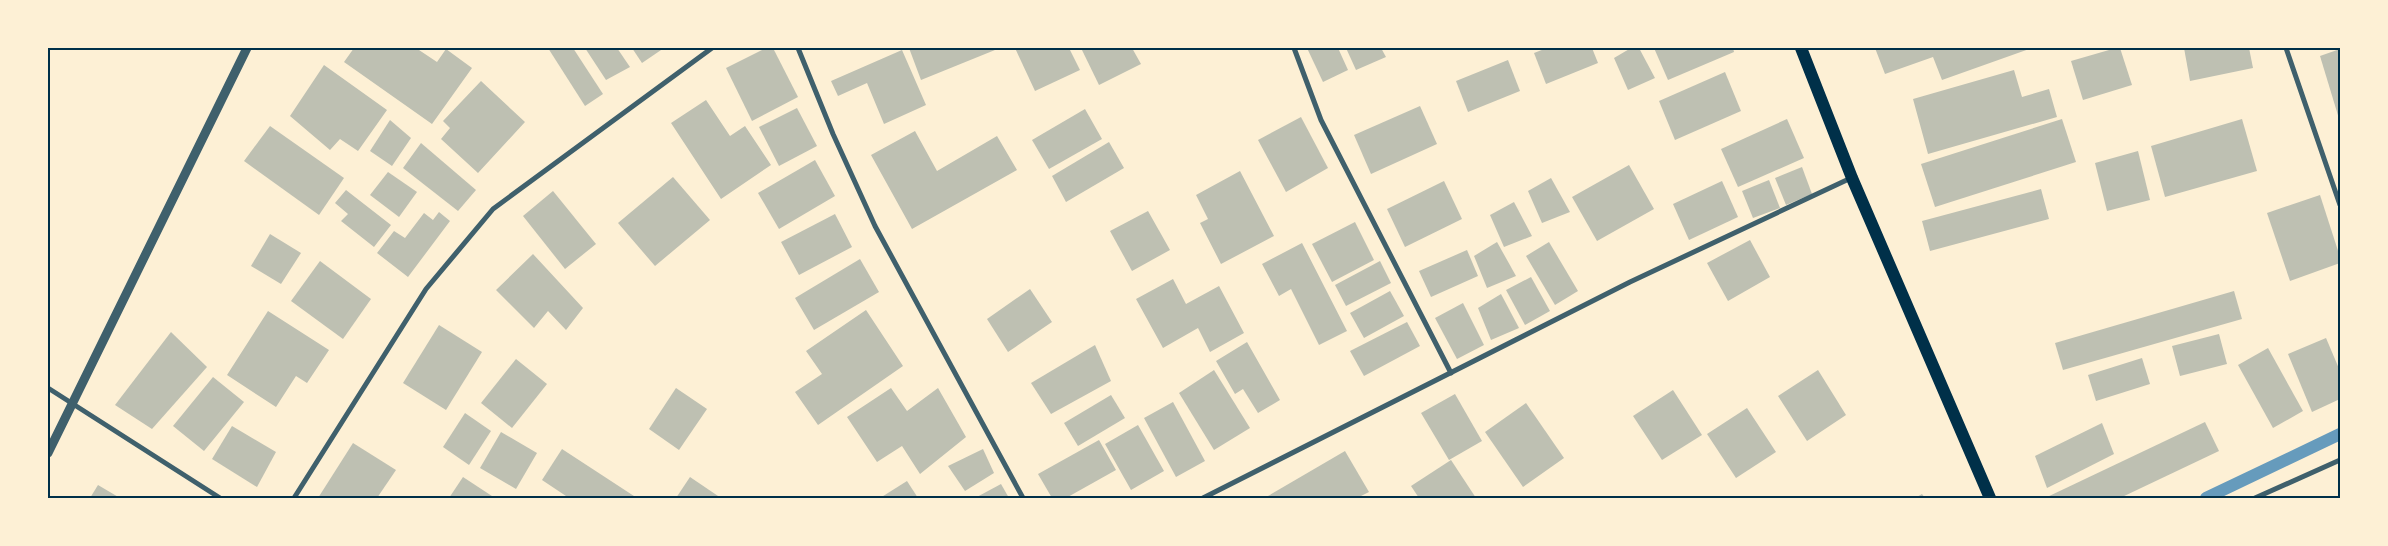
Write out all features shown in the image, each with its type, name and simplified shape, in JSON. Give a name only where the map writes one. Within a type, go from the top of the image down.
[{"type":"main road","points":[[1801,48],[1852,178],[1990,498]]},
{"type":"street","points":[[48,454],[247,48]]},
{"type":"street","points":[[294,498],[426,289],[493,209],[712,48]]},
{"type":"street","points":[[798,48],[833,134],[875,226],[1023,498]]},
{"type":"street","points":[[1294,48],[1321,120],[1451,373]]},
{"type":"street","points":[[2286,48],[2340,205]]},
{"type":"street","points":[[1204,498],[1630,282],[1852,178]]},
{"type":"street","points":[[48,388],[220,498]]},
{"type":"street","points":[[2255,498],[2340,460]]},
{"type":"building","points":[[354,48],[416,48],[437,62],[446,49],[472,68],[432,124],[344,62]]},
{"type":"building","points":[[548,48],[573,48],[603,94],[585,106]]},
{"type":"building","points":[[585,48],[617,48],[630,67],[606,80]]},
{"type":"building","points":[[632,48],[664,48],[642,63]]},
{"type":"building","points":[[766,48],[773,48],[798,97],[752,121],[726,68]]},
{"type":"building","points":[[909,48],[994,48],[995,50],[921,80]]},
{"type":"building","points":[[1015,48],[1069,48],[1080,70],[1035,91]]},
{"type":"building","points":[[1081,48],[1132,48],[1141,64],[1099,85]]},
{"type":"building","points":[[1307,48],[1338,48],[1348,70],[1323,82]]},
{"type":"building","points":[[1346,48],[1381,48],[1386,57],[1356,70]]},
{"type":"building","points":[[1547,48],[1592,48],[1598,63],[1546,84],[1534,53]]},
{"type":"building","points":[[1631,48],[1639,48],[1655,78],[1628,90],[1614,58]]},
{"type":"building","points":[[1654,48],[1733,48],[1734,52],[1668,80]]},
{"type":"building","points":[[1875,48],[2032,48],[1942,80],[1933,57],[1885,74]]},
{"type":"building","points":[[2120,48],[2132,85],[2083,100],[2071,61]]},
{"type":"building","points":[[2184,48],[2249,48],[2253,68],[2190,81]]},
{"type":"building","points":[[2340,49],[2340,122],[2320,56]]},
{"type":"building","points":[[902,50],[926,105],[884,124],[867,83],[838,96],[831,81]]},
{"type":"building","points":[[1508,60],[1520,91],[1468,112],[1456,81]]},
{"type":"building","points":[[324,65],[387,110],[358,151],[340,139],[330,150],[290,116]]},
{"type":"building","points":[[2014,70],[2022,97],[2049,89],[2057,117],[1928,154],[1913,99]]},
{"type":"building","points":[[1725,72],[1741,111],[1675,140],[1659,101]]},
{"type":"building","points":[[481,81],[525,122],[478,173],[441,139],[450,128],[443,121]]},
{"type":"building","points":[[706,100],[730,136],[745,126],[771,165],[721,199],[671,123]]},
{"type":"building","points":[[1420,106],[1437,144],[1371,174],[1354,135]]},
{"type":"building","points":[[797,108],[817,146],[779,166],[759,127]]},
{"type":"building","points":[[1085,109],[1102,139],[1049,169],[1032,140]]},
{"type":"building","points":[[1301,117],[1328,168],[1286,192],[1258,140]]},
{"type":"building","points":[[1787,119],[1804,158],[1738,187],[1721,149]]},
{"type":"building","points":[[2062,119],[2076,162],[1935,207],[1921,164]]},
{"type":"building","points":[[2242,119],[2257,171],[2165,197],[2151,146]]},
{"type":"building","points":[[390,120],[411,138],[392,166],[370,151]]},
{"type":"building","points":[[270,126],[344,178],[319,215],[244,161]]},
{"type":"building","points":[[915,131],[937,171],[997,136],[1017,170],[912,229],[871,155]]},
{"type":"building","points":[[1109,142],[1124,168],[1066,202],[1052,176]]},
{"type":"building","points":[[421,143],[476,190],[458,211],[403,168]]},
{"type":"building","points":[[2138,151],[2150,200],[2107,211],[2095,163]]},
{"type":"building","points":[[815,160],[835,196],[779,229],[758,193]]},
{"type":"building","points":[[1629,165],[1654,209],[1597,241],[1572,197]]},
{"type":"building","points":[[1802,167],[1812,194],[1786,205],[1775,178]]},
{"type":"building","points":[[1240,171],[1274,236],[1221,264],[1200,223],[1208,219],[1196,195]]},
{"type":"building","points":[[388,172],[417,192],[399,217],[370,195]]},
{"type":"building","points":[[673,177],[710,220],[655,266],[618,223]]},
{"type":"building","points":[[1551,178],[1570,212],[1542,223],[1528,191]]},
{"type":"building","points":[[1769,180],[1780,208],[1753,218],[1742,191]]},
{"type":"building","points":[[1444,181],[1462,219],[1405,247],[1387,209]]},
{"type":"building","points":[[1722,181],[1738,217],[1689,240],[1673,204]]},
{"type":"building","points":[[2041,189],[2049,219],[1930,251],[1922,221]]},
{"type":"building","points":[[346,190],[391,225],[374,247],[341,221],[348,214],[335,203]]},
{"type":"building","points":[[553,191],[596,244],[565,269],[523,216]]},
{"type":"building","points":[[2320,195],[2340,257],[2340,263],[2290,281],[2267,213]]},
{"type":"building","points":[[1514,202],[1532,236],[1504,247],[1490,215]]},
{"type":"building","points":[[1148,211],[1170,250],[1132,271],[1110,231]]},
{"type":"building","points":[[439,212],[450,221],[408,277],[377,253],[394,231],[405,238],[424,213],[433,220]]},
{"type":"building","points":[[835,214],[852,247],[799,275],[781,242]]},
{"type":"building","points":[[1355,222],[1374,260],[1332,282],[1312,244]]},
{"type":"building","points":[[270,234],[301,253],[281,284],[251,266]]},
{"type":"building","points":[[1750,240],[1770,277],[1728,301],[1707,263]]},
{"type":"building","points":[[1497,242],[1516,276],[1487,288],[1474,256]]},
{"type":"building","points":[[1549,242],[1578,291],[1555,305],[1526,256]]},
{"type":"building","points":[[1302,243],[1347,331],[1319,345],[1291,289],[1279,296],[1262,264]]},
{"type":"building","points":[[1467,250],[1478,276],[1431,297],[1419,271]]},
{"type":"building","points":[[533,254],[583,308],[566,330],[548,311],[534,328],[496,290]]},
{"type":"building","points":[[860,259],[879,292],[814,330],[795,298]]},
{"type":"building","points":[[320,261],[371,299],[343,339],[291,301]]},
{"type":"building","points":[[1380,261],[1391,283],[1346,306],[1335,285]]},
{"type":"building","points":[[1531,277],[1550,311],[1525,325],[1506,290]]},
{"type":"building","points":[[1173,279],[1186,304],[1219,286],[1244,333],[1210,352],[1198,328],[1163,348],[1136,299]]},
{"type":"building","points":[[1030,289],[1052,322],[1008,352],[987,319]]},
{"type":"building","points":[[1390,291],[1404,316],[1364,338],[1350,313]]},
{"type":"building","points":[[2234,291],[2242,319],[2063,370],[2055,343]]},
{"type":"building","points":[[1501,294],[1519,328],[1491,340],[1478,308]]},
{"type":"building","points":[[1463,303],[1484,345],[1457,359],[1435,318]]},
{"type":"building","points":[[866,310],[903,366],[818,425],[795,392],[822,374],[806,351]]},
{"type":"building","points":[[268,311],[329,350],[307,383],[296,376],[276,407],[227,375]]},
{"type":"building","points":[[1407,322],[1420,346],[1364,376],[1350,351]]},
{"type":"building","points":[[439,325],[482,352],[446,410],[403,383]]},
{"type":"building","points":[[171,332],[207,367],[152,429],[115,405]]},
{"type":"building","points":[[2219,334],[2227,364],[2180,376],[2172,346]]},
{"type":"building","points":[[2326,338],[2340,371],[2340,399],[2312,412],[2288,354]]},
{"type":"building","points":[[1247,342],[1280,400],[1258,413],[1243,389],[1235,394],[1216,361]]},
{"type":"building","points":[[1095,345],[1111,381],[1051,414],[1031,383]]},
{"type":"building","points":[[2268,348],[2303,411],[2273,428],[2238,365]]},
{"type":"building","points":[[2142,358],[2150,384],[2096,401],[2088,375]]},
{"type":"building","points":[[516,359],[547,384],[512,428],[481,403]]},
{"type":"building","points":[[1214,370],[1250,428],[1214,450],[1179,393]]},
{"type":"building","points":[[1818,370],[1846,415],[1807,441],[1778,396]]},
{"type":"building","points":[[213,377],[244,402],[204,451],[173,426]]},
{"type":"building","points":[[676,388],[707,409],[679,450],[649,429]]},
{"type":"building","points":[[891,388],[907,411],[938,388],[966,437],[920,474],[902,446],[877,462],[847,417]]},
{"type":"building","points":[[1673,390],[1702,435],[1662,460],[1633,416]]},
{"type":"building","points":[[1455,394],[1482,441],[1449,460],[1421,413]]},
{"type":"building","points":[[1111,395],[1125,418],[1078,446],[1064,423]]},
{"type":"building","points":[[1173,402],[1205,461],[1176,477],[1144,418]]},
{"type":"building","points":[[1526,403],[1564,458],[1523,487],[1485,432]]},
{"type":"building","points":[[1747,408],[1776,452],[1736,478],[1707,434]]},
{"type":"building","points":[[465,413],[491,431],[469,465],[443,447]]},
{"type":"building","points":[[2205,422],[2219,451],[2120,498],[2045,498]]},
{"type":"building","points":[[2102,423],[2114,454],[2047,488],[2035,456]]},
{"type":"building","points":[[1138,425],[1164,471],[1131,490],[1105,444]]},
{"type":"building","points":[[232,426],[276,452],[257,487],[212,459]]},
{"type":"building","points":[[501,432],[537,453],[516,489],[480,468]]},
{"type":"building","points":[[1099,440],[1116,470],[1066,498],[1052,498],[1038,474]]},
{"type":"building","points":[[353,443],[396,470],[377,498],[318,498]]},
{"type":"building","points":[[562,449],[637,498],[569,498],[542,480]]},
{"type":"building","points":[[983,449],[994,473],[965,491],[948,466]]},
{"type":"building","points":[[1345,451],[1369,492],[1357,498],[1270,498],[1268,496]]},
{"type":"building","points":[[1451,460],[1476,498],[1419,498],[1411,486]]},
{"type":"building","points":[[463,477],[495,498],[449,498]]},
{"type":"building","points":[[690,477],[721,498],[676,498]]},
{"type":"building","points":[[907,481],[918,498],[880,498]]},
{"type":"building","points":[[1001,484],[1009,498],[975,498]]},
{"type":"building","points":[[98,485],[120,498],[90,498]]},
{"type":"building","points":[[1922,494],[1925,498],[1915,498]]},
{"type":"waterway","points":[[2206,498],[2340,434]]}]
